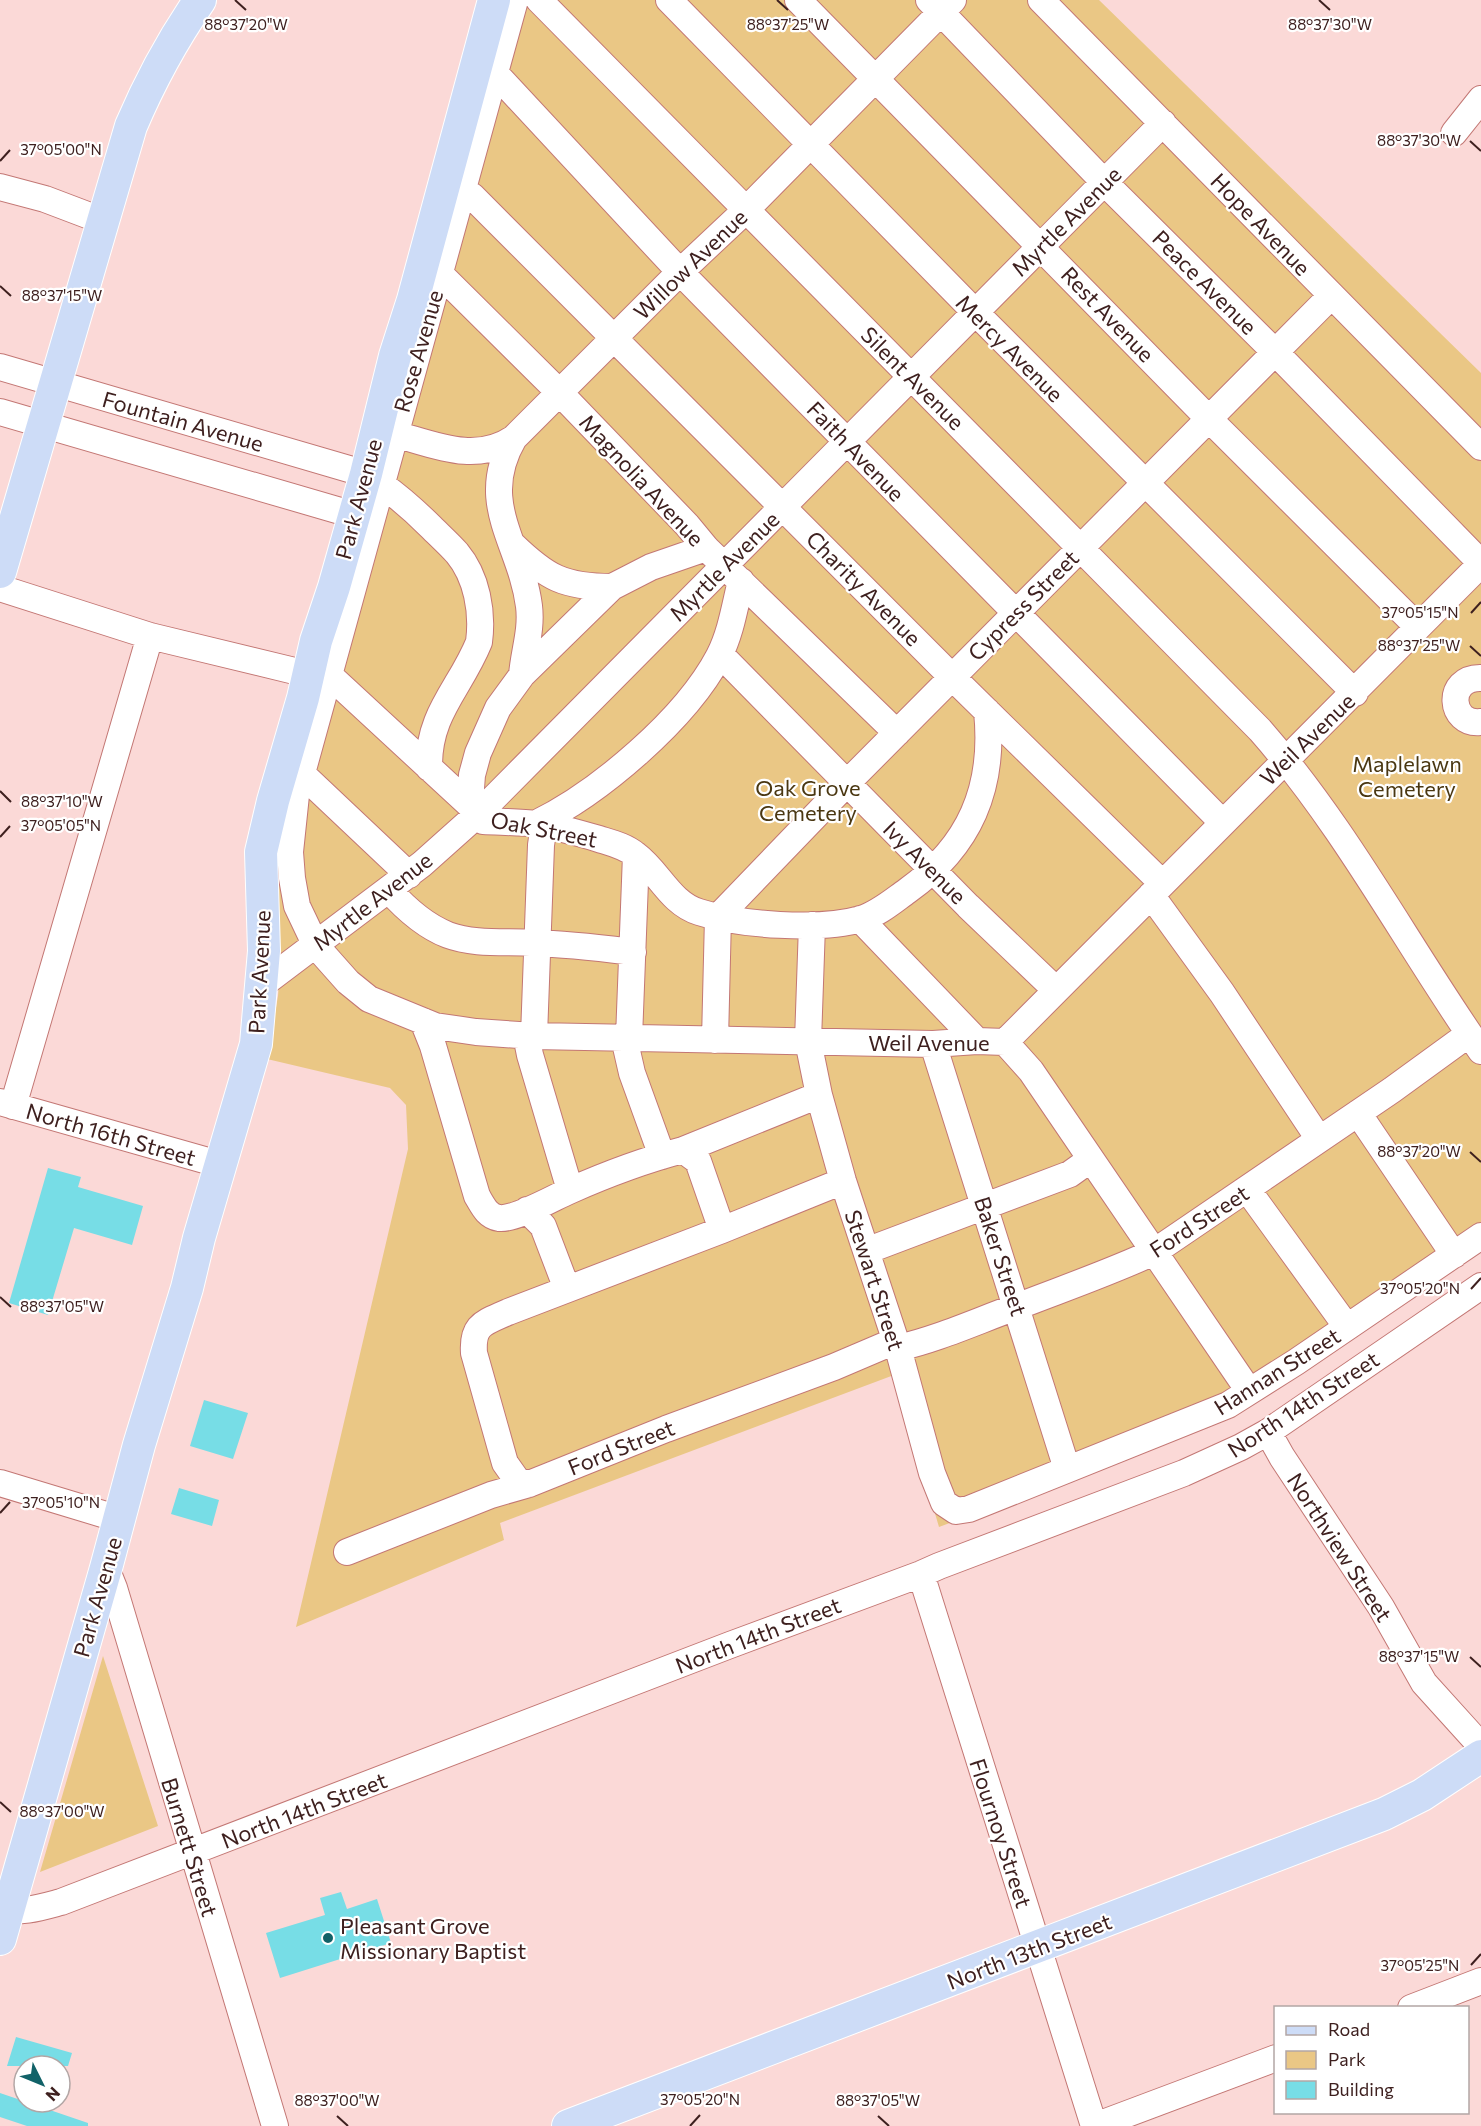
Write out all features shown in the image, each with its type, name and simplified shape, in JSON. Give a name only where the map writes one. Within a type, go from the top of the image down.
[{"type":"main road","points":[[0,572],[131,126],[152,76],[200,0]]},
{"type":"main road","name":"Park Avenue","points":[[3,1920],[256,1044],[263,984],[264,951],[261,852],[273,801],[303,698],[318,674],[354,515],[373,479],[395,356],[413,300],[494,0]]},
{"type":"main road","name":"North 13th Street","points":[[568,2126],[1384,1814],[1422,1795],[1481,1756]]},
{"type":"street","name":"Rose Avenue","points":[[316,946],[297,906],[290,852],[292,822],[318,674],[373,479],[395,434],[515,0]]},
{"type":"street","name":"Silent Avenue","points":[[539,0],[1260,730],[1285,759],[1331,822],[1475,1042]]},
{"type":"street","name":"Mercy Avenue","points":[[669,0],[1354,693]]},
{"type":"street","name":"Rest Avenue","points":[[798,0],[1418,627]]},
{"type":"street","name":"Hope Avenue","points":[[1041,0],[1481,447]]},
{"type":"street","name":"Willow Avenue","points":[[395,434],[464,452],[489,450],[504,445],[514,438],[680,272],[746,210],[876,78],[941,4]]},
{"type":"street","name":"Peace Avenue","points":[[941,4],[1104,183],[1274,351],[1481,564]]},
{"type":"street","name":"Faith Avenue","points":[[495,73],[680,272],[1223,823]]},
{"type":"street","points":[[1454,134],[1481,99]]},
{"type":"street","name":"Myrtle Avenue","points":[[263,984],[399,882],[733,573],[783,506],[1163,123]]},
{"type":"street","points":[[0,188],[45,199],[103,221]]},
{"type":"street","name":"Charity Avenue","points":[[463,192],[472,196],[783,506],[987,711],[1157,889],[1222,993],[1319,1139]]},
{"type":"street","name":"Magnolia Avenue","points":[[440,274],[559,392],[687,525],[706,548],[897,733]]},
{"type":"street","name":"Cypress Street","points":[[718,917],[847,783],[1331,296]]},
{"type":"street","name":"Fountain Avenue","points":[[0,367],[373,479]]},
{"type":"street","name":"Fountain Avenue","points":[[0,412],[354,515]]},
{"type":"street","points":[[514,438],[501,467],[498,496],[529,606],[529,637],[522,675]]},
{"type":"street","points":[[373,479],[399,497],[458,554],[471,577],[479,606],[481,628],[479,642],[474,654],[454,684],[434,727],[428,752],[429,768]]},
{"type":"street","points":[[510,541],[533,564],[563,581],[577,586],[612,587]]},
{"type":"street","points":[[475,811],[470,801],[472,775],[478,753],[498,708],[522,675],[612,587],[651,567],[706,548]]},
{"type":"street","name":"Weil Avenue","points":[[316,946],[348,982],[369,999],[435,1026],[455,1029],[530,1035],[627,1038],[933,1044],[1005,1042],[1481,564]]},
{"type":"street","points":[[570,1190],[530,1054],[541,845],[539,824],[571,803],[635,753],[691,698],[720,654],[735,605],[733,573]]},
{"type":"street","points":[[0,588],[150,636],[318,674]]},
{"type":"street","points":[[6,1104],[150,636]]},
{"type":"street","name":"Ivy Avenue","points":[[720,654],[968,906],[1056,990]]},
{"type":"street","name":"Oak Street","points":[[318,674],[429,768],[483,821],[539,824],[619,845],[636,855],[684,906],[718,917],[776,924],[812,925],[860,919],[889,904],[934,871],[957,843],[986,781],[989,756],[987,711]]},
{"type":"street","points":[[1481,678],[1470,678],[1460,685],[1455,696],[1456,708],[1463,718],[1474,723],[1481,722]]},
{"type":"street","points":[[301,773],[399,882],[398,900],[426,924],[447,935],[483,941],[537,943],[633,952]]},
{"type":"street","points":[[636,855],[627,1038],[632,1073],[672,1153],[698,1161],[722,1230]]},
{"type":"street","points":[[715,1040],[718,917]]},
{"type":"street","points":[[860,919],[978,1041]]},
{"type":"street","name":"Stewart Street","points":[[812,925],[808,1041],[819,1095],[843,1181],[896,1344],[932,1473],[944,1503],[956,1511]]},
{"type":"street","points":[[423,1021],[433,1046],[477,1196],[491,1216],[515,1214],[570,1190],[819,1095]]},
{"type":"street","points":[[1005,1042],[1031,1071],[1249,1391]]},
{"type":"street","name":"Ford Street","points":[[347,1552],[491,1495],[529,1484],[666,1429],[896,1344],[916,1344],[1129,1264],[1154,1252],[1358,1113],[1475,1042]]},
{"type":"street","name":"Baker Street","points":[[933,1044],[1067,1468]]},
{"type":"street","name":"North 16th Street","points":[[6,1104],[222,1165]]},
{"type":"street","points":[[1358,1113],[1454,1255]]},
{"type":"street","points":[[866,1251],[1071,1174],[1091,1160]]},
{"type":"street","points":[[529,1484],[517,1480],[505,1463],[474,1353],[473,1339],[478,1329],[487,1322],[567,1289],[843,1181]]},
{"type":"street","points":[[1247,1188],[1347,1327]]},
{"type":"street","points":[[515,1214],[543,1226],[567,1289]]},
{"type":"street","name":"Hannan Street","points":[[956,1511],[969,1509],[1228,1405],[1481,1236]]},
{"type":"street","name":"North 14th Street","points":[[3,1920],[61,1902],[192,1853],[1184,1473],[1268,1432],[1481,1286]]},
{"type":"street","name":"Northview Street","points":[[1268,1432],[1282,1458],[1381,1607],[1424,1683],[1481,1746]]},
{"type":"street","points":[[0,1483],[119,1519]]},
{"type":"street","name":"Burnett Street","points":[[106,1568],[114,1588],[275,2126]]},
{"type":"street","name":"Flournoy Street","points":[[921,1574],[1094,2126]]},
{"type":"street","points":[[1414,2006],[1481,1981]]},
{"type":"street","points":[[1094,2126],[1274,2058]]},
{"type":"green space","name":"Oak Grove Cemetery","points":[[505,0],[1099,0],[1481,373],[1481,1249],[1236,1416],[939,1527],[894,1375],[500,1523],[504,1540],[296,1627],[408,1149],[406,1105],[390,1088],[267,1059],[278,996],[281,956],[276,898],[283,808]]},
{"type":"green space","points":[[103,1656],[158,1826],[40,1872]]},
{"type":"building","points":[[48,1168],[81,1177],[78,1187],[143,1206],[132,1245],[74,1228],[48,1315],[9,1303]]},
{"type":"building","points":[[204,1400],[248,1413],[233,1459],[190,1446]]},
{"type":"building","points":[[179,1488],[219,1500],[212,1526],[171,1514]]},
{"type":"building","name":"Pleasant Grove Missionary Baptist","points":[[341,1892],[347,1909],[377,1899],[391,1943],[280,1978],[266,1933],[325,1915],[320,1898]]},
{"type":"building","points":[[16,2037],[72,2053],[12,2054],[12,2066],[7,2066]]},
{"type":"building","points":[[0,2093],[12,2097],[12,2114],[62,2114],[88,2123],[88,2126],[27,2126],[0,2117]]},
{"type":"place","name":"Pleasant Grove Missionary Baptist","points":[[328,1938]]},
{"type":"park label","name":"Maplelawn Cemetery","points":[[1407,776]]}]
